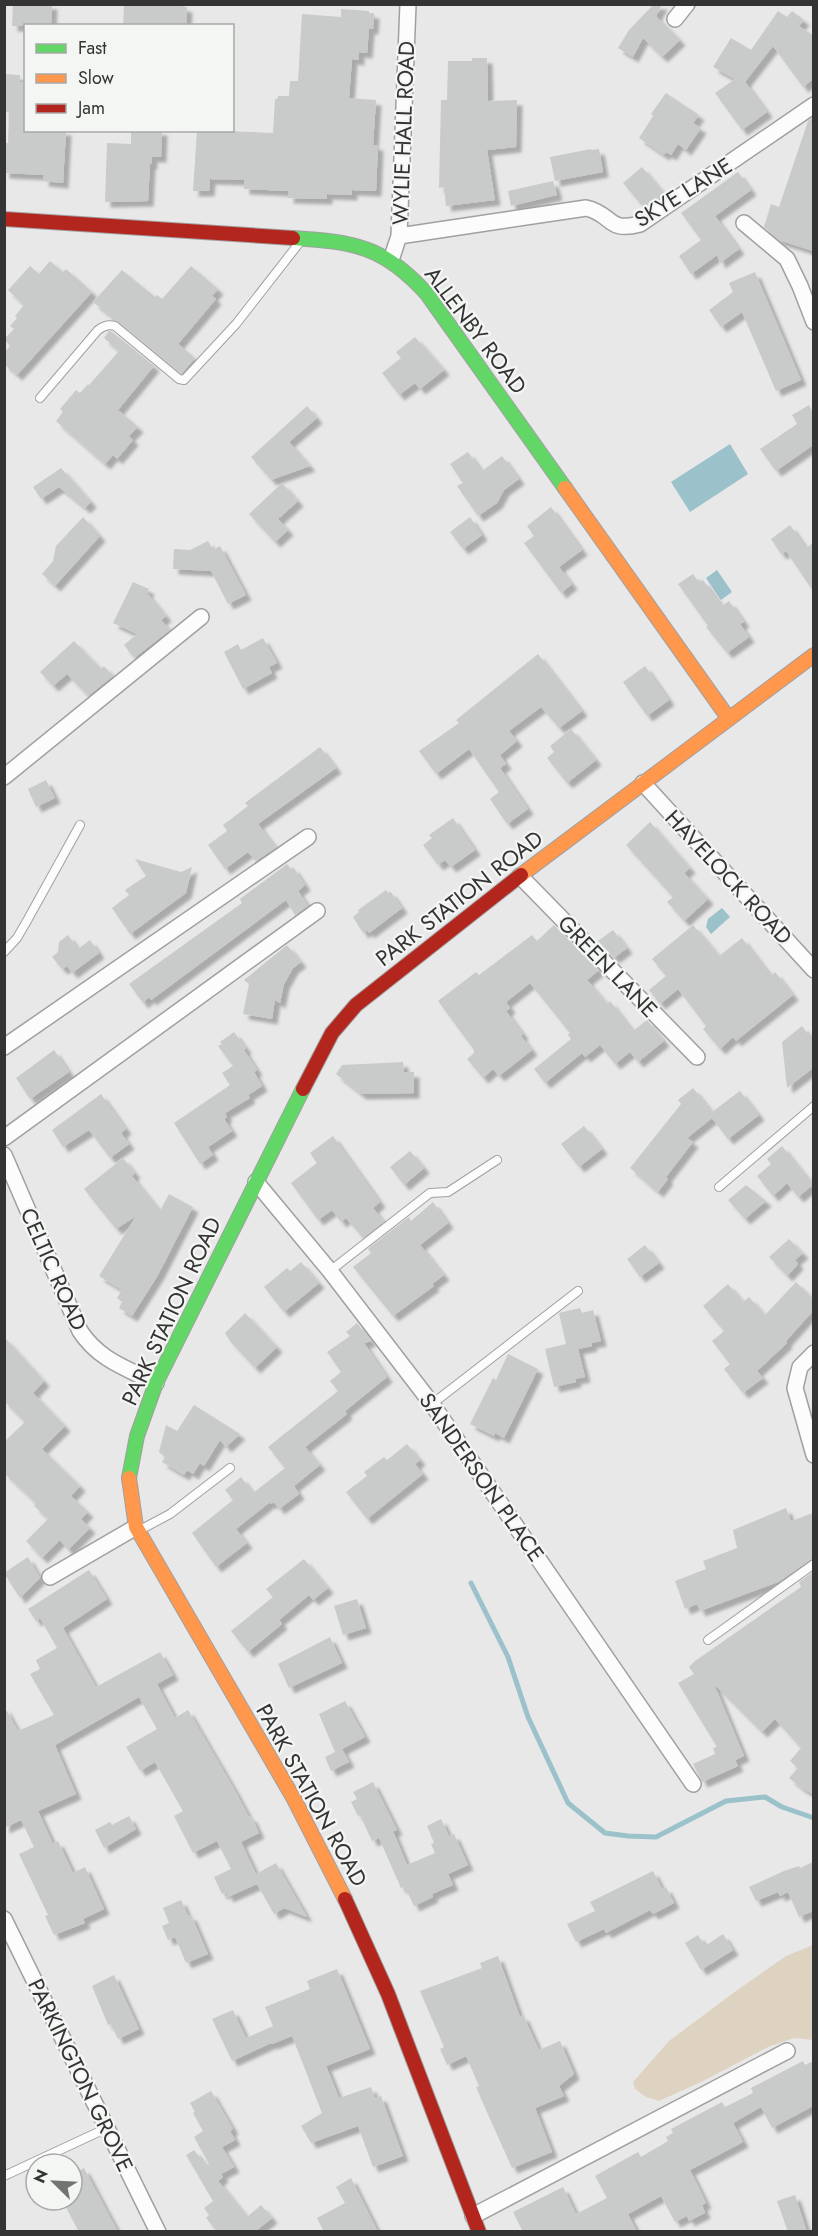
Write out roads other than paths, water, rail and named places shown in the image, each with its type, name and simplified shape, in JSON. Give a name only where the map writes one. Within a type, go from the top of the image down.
[{"type":"street","name":"WYLIE HALL ROAD","points":[[391,260],[399,236],[408,4]]},
{"type":"street","points":[[675,19],[687,4]]},
{"type":"street","name":"SKYE LANE","points":[[399,236],[586,208],[598,212],[620,227],[640,224],[813,105]]},
{"type":"street","name":"ALLENBY ROAD","points":[[4,219],[341,241],[358,245],[391,260],[416,281],[427,294],[729,719]]},
{"type":"street","points":[[744,222],[787,259],[813,322]]},
{"type":"street","points":[[4,777],[201,617]]},
{"type":"street","name":"PARK STATION ROAD","points":[[479,2232],[388,1994],[357,1922],[294,1799],[137,1529],[129,1489],[129,1472],[137,1436],[156,1383],[320,1055],[343,1019],[356,1005],[520,876],[813,655]]},
{"type":"street","name":"HAVELOCK ROAD","points":[[643,783],[813,970]]},
{"type":"street","points":[[4,1047],[308,837]]},
{"type":"street","name":"GREEN LANE","points":[[520,876],[697,1057]]},
{"type":"street","points":[[4,1137],[317,911]]},
{"type":"street","name":"CELTIC ROAD","points":[[4,1155],[80,1331],[88,1343],[105,1358],[156,1383]]},
{"type":"street","name":"SANDERSON PLACE","points":[[256,1182],[330,1271],[432,1404],[693,1784]]},
{"type":"street","points":[[813,1353],[800,1367],[795,1388],[813,1455]]},
{"type":"street","points":[[50,1577],[137,1529]]},
{"type":"street","name":"PARKINGTON GROVE","points":[[7,1928],[158,2232]]},
{"type":"street","points":[[473,2216],[787,2051]]},
{"type":"lane","points":[[40,398],[98,330],[110,325],[115,326],[179,379],[184,380],[236,324],[303,239]]},
{"type":"lane","points":[[4,952],[17,938],[80,825]]},
{"type":"lane","points":[[719,1187],[813,1106]]},
{"type":"lane","points":[[330,1271],[430,1193],[448,1192],[497,1160]]},
{"type":"lane","points":[[432,1404],[578,1291]]},
{"type":"lane","points":[[137,1529],[170,1514],[230,1468]]},
{"type":"lane","points":[[708,1640],[813,1564]]},
{"type":"lane","points":[[4,2176],[107,2128]]},
{"type":"water","points":[[730,444],[748,474],[690,512],[671,482]]},
{"type":"water","points":[[717,570],[732,592],[721,600],[706,578]]},
{"type":"water","points":[[722,908],[730,917],[711,934],[706,927],[708,919]]},
{"type":"waterway","points":[[471,1583],[508,1657],[528,1717],[568,1803],[605,1833],[656,1837],[726,1801],[765,1797],[782,1807],[814,1818]]}]
